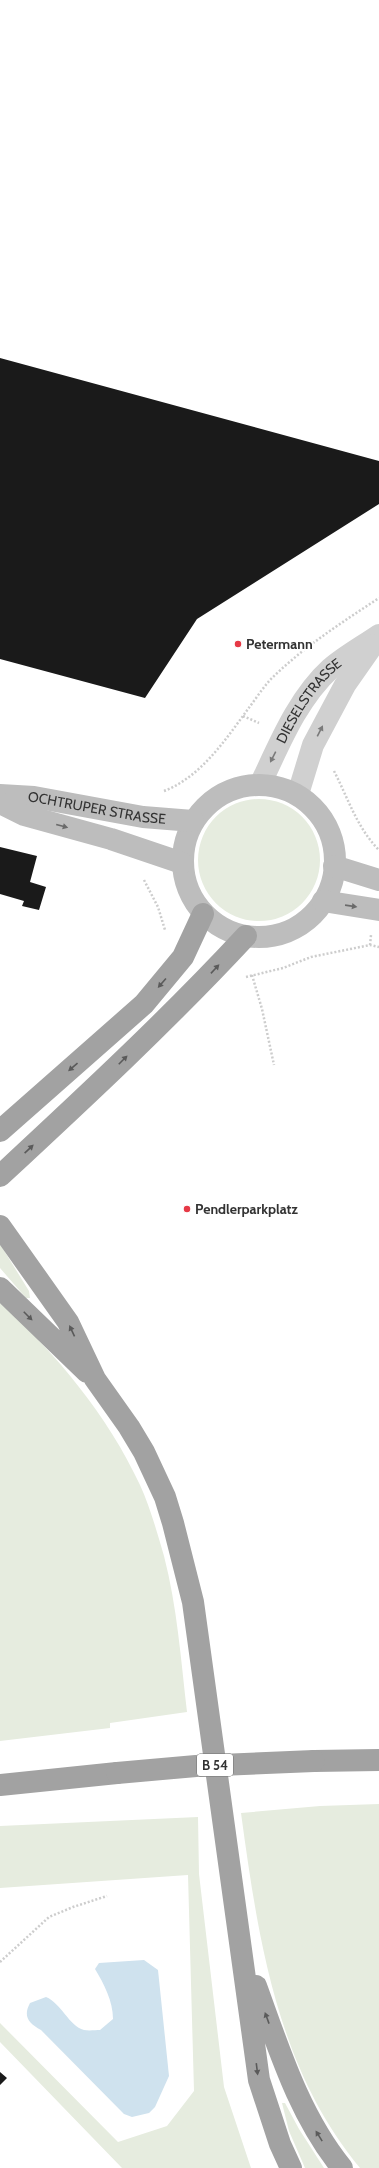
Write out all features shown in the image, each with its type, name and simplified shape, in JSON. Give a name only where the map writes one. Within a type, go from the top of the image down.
[{"type":"highway","points":[[0,1131],[144,1004],[183,957],[203,914]]},
{"type":"highway","points":[[0,1176],[116,1068],[208,977],[246,936]]},
{"type":"highway","points":[[0,1226],[68,1322],[95,1379],[129,1427],[144,1452],[165,1497],[183,1559],[193,1602],[242,1947],[259,2080],[280,2144],[291,2168]]},
{"type":"highway","points":[[0,1288],[95,1379]]},
{"type":"highway","name":"B 54","points":[[2,1784],[116,1773],[314,1761],[379,1760]]},
{"type":"highway","points":[[242,1947],[287,2073],[318,2134],[342,2168]]},
{"type":"main road","points":[[250,785],[276,785],[298,794],[319,815],[328,828],[334,854],[334,866],[333,879],[323,901],[308,919],[291,930],[264,937],[246,936],[224,929],[203,914],[188,892],[182,864],[185,838],[193,821],[205,807],[222,794],[250,785]]},
{"type":"main road","name":"OCHTRUPER STRASSE","points":[[0,795],[34,797],[143,817],[193,821]]},
{"type":"main road","name":"OCHTRUPER STRASSE","points":[[0,803],[24,815],[137,847],[182,864]]},
{"type":"main road","points":[[334,866],[379,880]]},
{"type":"main road","points":[[323,901],[379,910]]},
{"type":"street","name":"DIESELSTRASSE","points":[[260,785],[292,720],[310,693],[331,668],[379,635]]},
{"type":"street","name":"DIESELSTRASSE","points":[[298,794],[312,746],[325,720],[345,685],[379,635]]},
{"type":"path","points":[[143,817],[146,798],[187,779],[209,758],[243,716]]},
{"type":"path","points":[[137,847],[133,866],[143,878],[158,906],[171,945],[183,957]]},
{"type":"path","points":[[244,978],[283,968],[311,956],[370,945],[379,947]]},
{"type":"path","points":[[252,975],[262,1009],[274,1065]]},
{"type":"path","points":[[0,1962],[49,1917],[73,1907],[107,1896]]},
{"type":"shaded area","points":[[259,799],[282,803],[293,809],[302,817],[310,826],[316,837],[320,860],[316,883],[310,894],[302,903],[293,911],[282,917],[259,921],[236,917],[225,911],[216,903],[208,894],[202,883],[198,860],[202,837],[208,826],[216,817],[225,809],[236,803]]},
{"type":"shaded area","points":[[0,1244],[29,1291],[30,1298],[26,1298],[0,1268]]},
{"type":"shaded area","points":[[0,1303],[41,1343],[79,1387],[112,1434],[140,1485],[164,1556],[172,1594],[187,1712],[110,1723],[110,1728],[0,1741]]},
{"type":"shaded area","points":[[379,1804],[379,2168],[360,2168],[332,2129],[309,2088],[290,2045],[264,1954],[255,1907],[241,1813],[320,1806]]},
{"type":"shaded area","points":[[198,1817],[199,1874],[224,2087],[251,2168],[122,2168],[0,2042],[0,2023],[118,2142],[167,2126],[194,2091],[188,1875],[0,1888],[0,1826]]},
{"type":"shaded area","points":[[282,2103],[285,2103],[299,2129],[324,2168],[305,2168],[289,2131]]},
{"type":"water","points":[[144,1960],[158,1970],[169,2076],[155,2107],[149,2113],[132,2117],[124,2114],[41,2030],[30,2022],[27,2012],[30,2003],[46,1997],[56,2004],[79,2028],[84,2030],[100,2030],[113,2019],[113,2012],[102,1981],[95,1969],[99,1963]]},
{"type":"building","points":[[0,358],[379,461],[379,504],[197,619],[145,698],[0,659]]},
{"type":"building","points":[[0,847],[37,856],[30,882],[46,887],[39,910],[22,906],[24,901],[0,894]]},
{"type":"building","points":[[0,2072],[7,2078],[0,2085]]},
{"type":"place","name":"Petermann","points":[[238,644]]},
{"type":"place","name":"Pendlerparkplatz","points":[[187,1209]]}]
